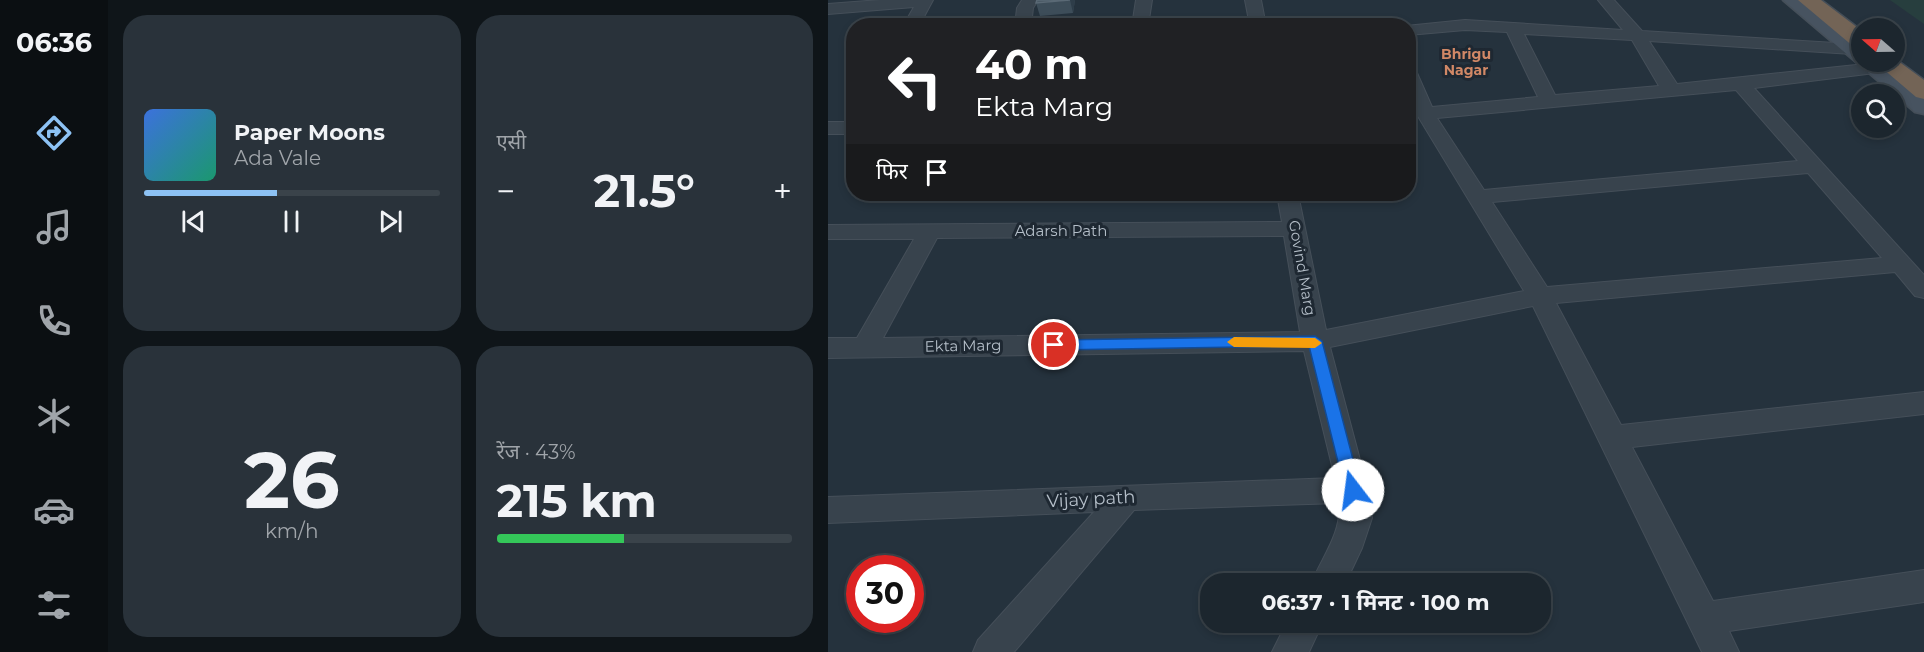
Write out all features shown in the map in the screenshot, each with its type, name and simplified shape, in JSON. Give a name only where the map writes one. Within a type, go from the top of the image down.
[{"type":"highway","points":[[1808,0],[1851,41]]},
{"type":"highway","points":[[1839,0],[1863,18]]},
{"type":"highway","points":[[1905,51],[1924,66]]},
{"type":"highway","points":[[1892,72],[1924,92]]},
{"type":"street","points":[[828,9],[925,0]]},
{"type":"street","points":[[915,18],[925,0]]},
{"type":"street","points":[[1024,18],[1025,8],[1030,0]]},
{"type":"street","points":[[1141,18],[1144,0]]},
{"type":"street","points":[[1253,0],[1256,18]]},
{"type":"street","points":[[1606,0],[1638,37],[1671,90]]},
{"type":"street","points":[[1792,0],[1851,44]]},
{"type":"street","points":[[1416,29],[1465,26],[1638,37],[1851,55]]},
{"type":"street","points":[[1514,29],[1550,101]]},
{"type":"street","points":[[1425,113],[1741,84],[1851,60]]},
{"type":"street","points":[[1885,72],[1924,107]]},
{"type":"street","points":[[1741,84],[1924,290]]},
{"type":"street","points":[[1416,92],[1425,113],[1476,197],[1540,296],[1706,618],[1721,652]]},
{"type":"street","points":[[828,129],[846,128]]},
{"type":"street","points":[[1476,197],[1812,165]]},
{"type":"street","name":"Govind Marg","points":[[1289,201],[1315,341],[1353,490],[1356,518],[1346,548],[1333,573]]},
{"type":"street","name":"Adarsh Path","points":[[828,232],[1294,229]]},
{"type":"street","points":[[865,347],[930,231]]},
{"type":"street","name":"Ekta Marg","points":[[828,348],[1315,341],[1540,296],[1900,264]]},
{"type":"street","points":[[1612,438],[1924,403]]},
{"type":"street","name":"Vijay path","points":[[828,510],[1353,490]]},
{"type":"street","points":[[991,652],[1126,497]]},
{"type":"street","points":[[1706,618],[1924,586]]},
{"type":"street","points":[[1290,652],[1300,633]]},
{"type":"green space","points":[[1890,0],[1924,0],[1924,24]]},
{"type":"building","points":[[1037,0],[1070,0],[1036,3]]},
{"type":"slow traffic","points":[[1234,342],[1315,341],[1315,343]]},
{"type":"district","name":"Bhrigu Nagar","points":[[1466,62]]},
{"type":"route","points":[[1054,345],[1315,341],[1353,490]]}]
